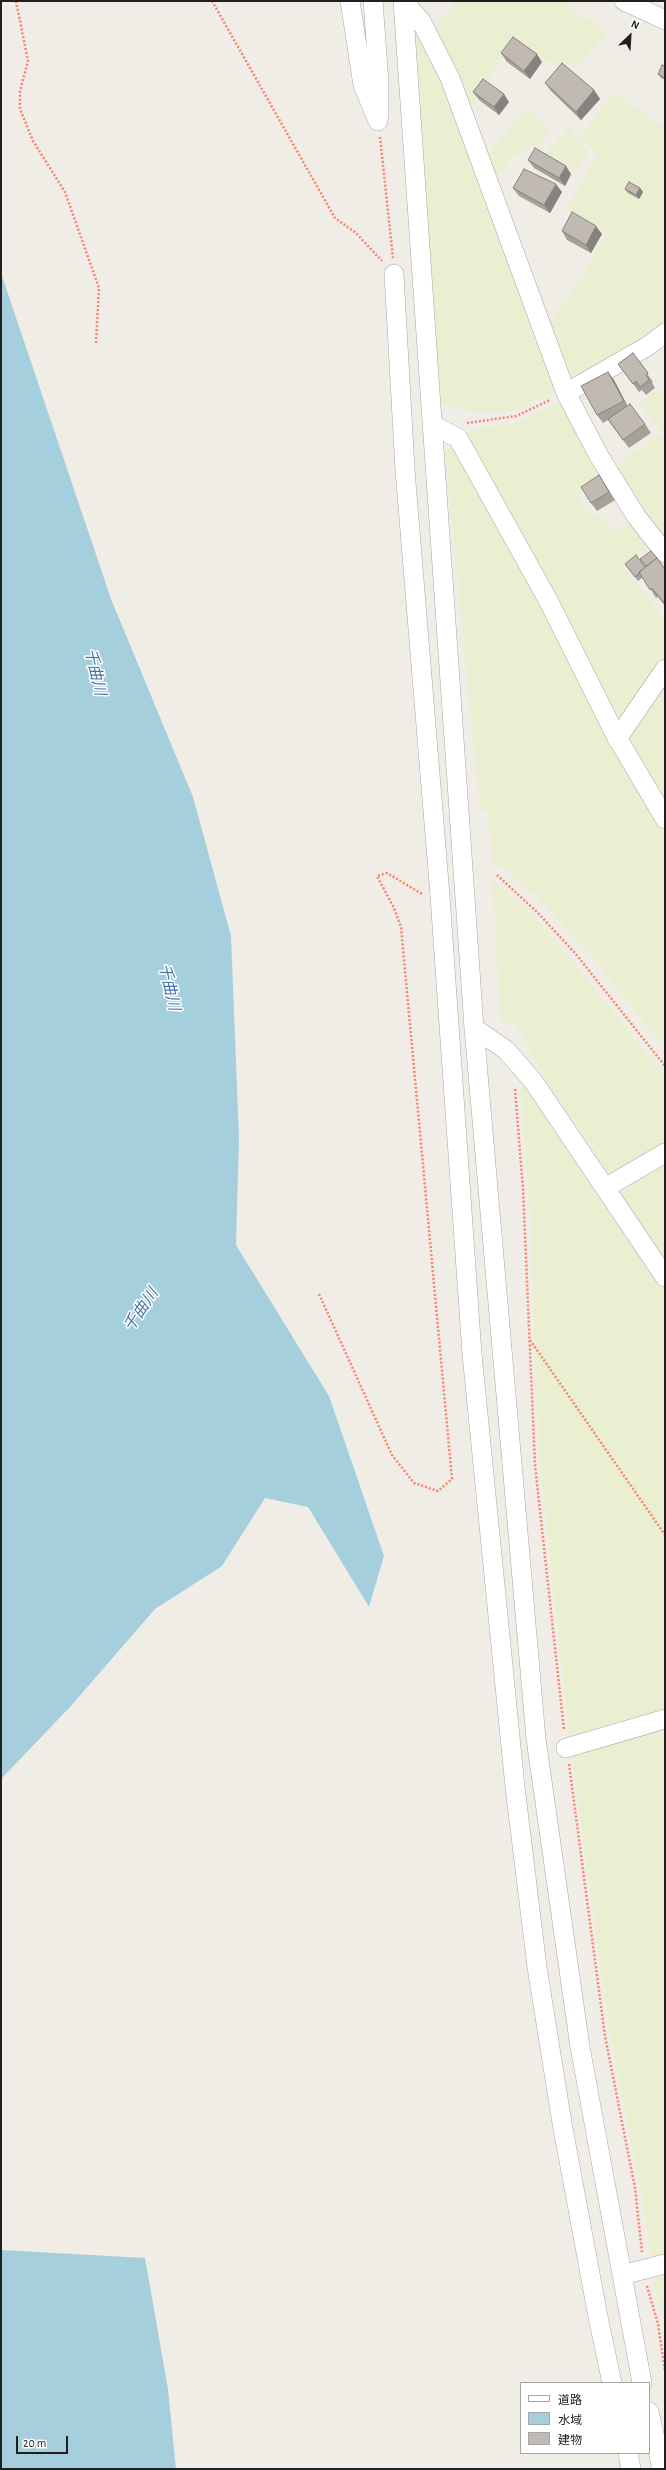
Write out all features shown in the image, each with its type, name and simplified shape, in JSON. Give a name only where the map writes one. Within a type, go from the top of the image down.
[{"type":"street","points":[[350,1],[362,85],[378,121]]},
{"type":"street","points":[[373,1],[379,82],[378,121]]},
{"type":"street","points":[[403,1],[421,21],[450,78],[566,393],[599,456],[636,516],[665,553]]},
{"type":"street","points":[[403,1],[474,1028],[536,1739],[580,2047],[642,2382]]},
{"type":"street","points":[[624,1],[645,6],[665,20]]},
{"type":"street","points":[[394,274],[405,470],[440,896],[472,1354],[515,1787],[538,1967],[562,2124],[598,2317],[612,2382]]},
{"type":"street","points":[[566,393],[648,346],[665,333]]},
{"type":"street","points":[[433,425],[458,438],[548,600],[617,739],[665,819]]},
{"type":"street","points":[[617,739],[665,669]]},
{"type":"street","points":[[474,1028],[506,1050],[533,1081],[665,1277]]},
{"type":"street","points":[[605,1188],[665,1153]]},
{"type":"street","points":[[566,1748],[665,1719]]},
{"type":"street","points":[[622,2275],[665,2264]]},
{"type":"street","points":[[650,2416],[662,2469]]},
{"type":"street","points":[[628,2454],[631,2469]]},
{"type":"path","points":[[16,1],[28,61],[20,91],[20,109],[33,141],[65,192],[99,288],[96,343]]},
{"type":"path","points":[[212,1],[335,218],[356,233],[394,274]]},
{"type":"path","points":[[378,121],[394,274]]},
{"type":"path","points":[[460,424],[516,416],[566,393]]},
{"type":"path","points":[[319,1294],[392,1455],[414,1483],[438,1491],[452,1479],[402,927],[377,876],[387,873],[426,897],[440,896]]},
{"type":"path","points":[[497,875],[538,913],[575,953],[665,1066]]},
{"type":"path","points":[[521,1068],[515,1089],[523,1188],[535,1465],[556,1671],[605,2036],[637,2202],[642,2238],[643,2270],[658,2324],[665,2371]]},
{"type":"path","points":[[529,1339],[665,1535]]},
{"type":"green space","points":[[455,1],[569,1],[567,6],[607,32],[575,69],[561,60],[556,67],[516,37],[470,108],[433,30]]},
{"type":"green space","points":[[413,34],[421,37],[461,126],[558,391],[511,412],[476,412],[441,404]]},
{"type":"green space","points":[[613,92],[665,128],[665,325],[576,380],[569,378],[548,326],[578,283],[607,232],[566,209],[598,156],[581,136]]},
{"type":"green space","points":[[526,108],[551,129],[539,144],[515,155],[497,175],[494,174],[488,154]]},
{"type":"green space","points":[[569,128],[589,152],[575,173],[543,154]]},
{"type":"green space","points":[[657,391],[665,398],[665,542],[613,468],[663,433],[639,404]]},
{"type":"green space","points":[[561,401],[602,479],[578,495],[592,518],[600,513],[613,534],[631,523],[649,548],[624,568],[665,620],[665,662],[618,727],[463,438],[466,433],[474,430],[519,421]]},
{"type":"green space","points":[[448,447],[455,449],[541,601],[606,733],[665,836],[665,1047],[593,958],[542,901],[506,869],[493,863],[488,813],[480,808],[445,452]]},
{"type":"green space","points":[[665,677],[665,805],[628,742],[628,734]]},
{"type":"green space","points":[[492,879],[541,923],[665,1076],[665,1144],[614,1174],[606,1171],[551,1089],[516,1025],[501,1022]]},
{"type":"green space","points":[[523,1084],[527,1084],[665,1289],[665,1710],[577,1737],[569,1733],[543,1491],[535,1376],[532,1236],[521,1092]]},
{"type":"green space","points":[[665,1161],[665,1259],[622,1196],[623,1186]]},
{"type":"green space","points":[[665,1727],[665,2257],[658,2259],[651,2255],[642,2197],[610,2033],[572,1757],[575,1752]]},
{"type":"green space","points":[[665,2271],[665,2326],[653,2279],[657,2274]]},
{"type":"water","name":"千曲川","points":[[1,273],[111,599],[193,797],[231,936],[239,1138],[236,1245],[329,1396],[384,1556],[369,1607],[308,1507],[265,1498],[222,1566],[155,1609],[70,1707],[1,1779]]},
{"type":"water","points":[[1,2250],[145,2258],[168,2389],[176,2469],[1,2469]]},
{"type":"building","points":[[513,37],[537,54],[524,71],[501,53]]},
{"type":"building","points":[[562,63],[594,90],[576,112],[545,83]]},
{"type":"building","points":[[662,65],[665,66],[665,78],[658,74]]},
{"type":"building","points":[[483,79],[504,94],[494,107],[473,92]]},
{"type":"building","points":[[535,148],[566,166],[559,178],[528,160]]},
{"type":"building","points":[[524,169],[556,184],[544,205],[513,188]]},
{"type":"building","points":[[629,182],[640,188],[636,195],[625,189]]},
{"type":"building","points":[[572,212],[596,226],[586,245],[562,231]]},
{"type":"building","points":[[633,353],[648,373],[646,375],[649,380],[640,387],[636,381],[633,384],[618,364]]},
{"type":"building","points":[[608,372],[624,401],[597,415],[581,386]]},
{"type":"building","points":[[630,404],[645,424],[623,440],[608,419]]},
{"type":"building","points":[[599,475],[609,492],[591,503],[581,487]]},
{"type":"building","points":[[651,551],[657,558],[646,566],[640,559]]},
{"type":"building","points":[[636,555],[645,567],[635,577],[625,564]]},
{"type":"building","points":[[657,558],[665,569],[665,600],[663,602],[652,588],[650,590],[639,572]]}]
